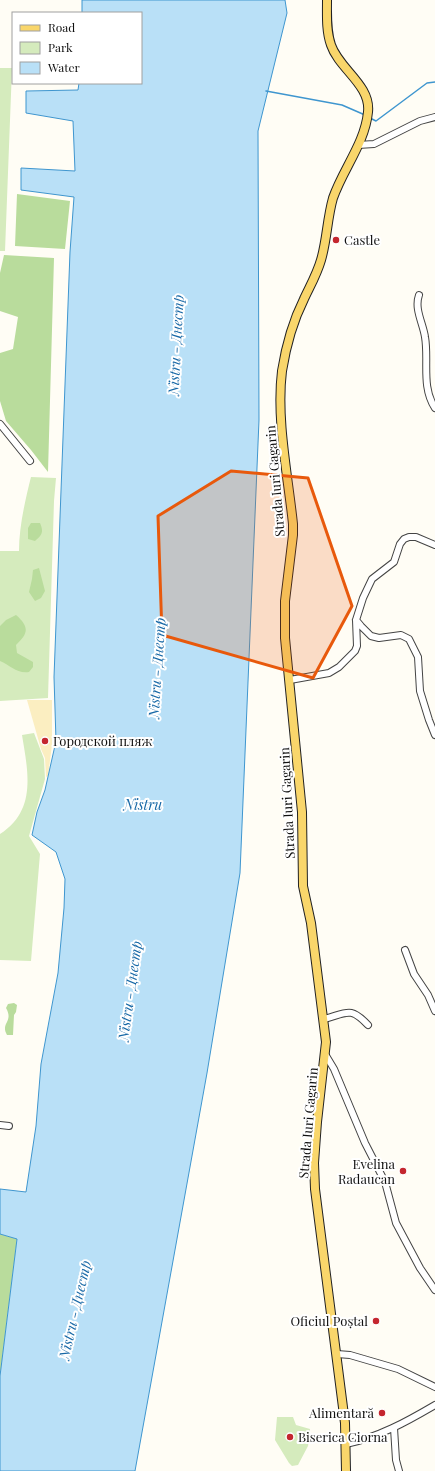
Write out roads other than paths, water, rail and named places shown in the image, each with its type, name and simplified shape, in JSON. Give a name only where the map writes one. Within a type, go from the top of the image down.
[{"type":"main road","name":"Strada Iuri Gagarin","points":[[328,0],[327,20],[331,46],[341,63],[362,88],[367,98],[368,113],[358,145],[340,180],[335,194],[329,214],[321,262],[296,316],[282,370],[281,399],[282,425],[293,524],[284,610],[285,638],[302,812],[303,886],[311,923],[326,1042],[317,1122],[314,1175],[316,1202],[337,1354],[346,1444],[346,1471]]},
{"type":"street","points":[[358,145],[374,144],[420,121],[435,117]]},
{"type":"street","points":[[419,295],[417,306],[424,331],[427,350],[426,368],[428,391],[430,400],[435,408]]},
{"type":"street","points":[[0,424],[30,462]]},
{"type":"street","points":[[290,680],[323,675],[335,670],[352,655],[356,649],[356,620],[363,598],[372,580],[394,562],[400,544],[404,539],[416,537],[435,545]]},
{"type":"street","points":[[356,620],[366,632],[376,638],[401,635],[409,639],[418,657],[420,691],[435,735]]},
{"type":"street","points":[[405,950],[414,974],[428,995],[435,1011]]},
{"type":"street","points":[[324,1019],[351,1012],[359,1016],[368,1025]]},
{"type":"street","points":[[325,1054],[334,1069],[365,1143],[385,1182],[396,1223],[420,1268],[435,1290]]},
{"type":"street","points":[[0,1125],[10,1126]]},
{"type":"street","points":[[337,1354],[350,1355],[398,1369],[435,1387]]},
{"type":"street","points":[[346,1444],[370,1438],[394,1428],[435,1405]]},
{"type":"street","points":[[394,1428],[398,1468]]},
{"type":"water","name":"Nistru","points":[[82,0],[285,0],[287,13],[258,131],[259,420],[240,873],[207,1073],[135,1471],[0,1471],[0,1376],[17,1239],[0,1234],[0,1189],[26,1192],[36,1126],[41,1064],[58,973],[65,879],[56,852],[32,835],[37,812],[45,790],[56,741],[54,677],[70,252],[74,197],[21,190],[21,168],[75,171],[73,121],[26,113],[26,91],[78,90],[79,84],[142,84],[142,12],[82,12]]},
{"type":"waterway","points":[[370,118],[376,121],[427,83],[435,82]]},
{"type":"waterway","points":[[266,91],[342,105],[365,115]]},
{"type":"place","name":"Castle","points":[[336,240]]},
{"type":"place","name":"Городской пляж","points":[[45,741]]},
{"type":"place","name":"Evelina Radaucan","points":[[403,1171]]},
{"type":"place","name":"Oficiul Poștal","points":[[376,1321]]},
{"type":"place","name":"Alimentară","points":[[382,1413]]},
{"type":"place","name":"Biserica Ciorna","points":[[290,1437]]},
{"type":"water label","name":"Nistru - Днестр","points":[[176,345]]},
{"type":"water label","name":"Nistru - Днестр","points":[[157,668]]},
{"type":"water label","name":"Nistru - Днестр","points":[[130,991]]},
{"type":"water label","name":"Nistru - Днестр","points":[[75,1310]]}]
